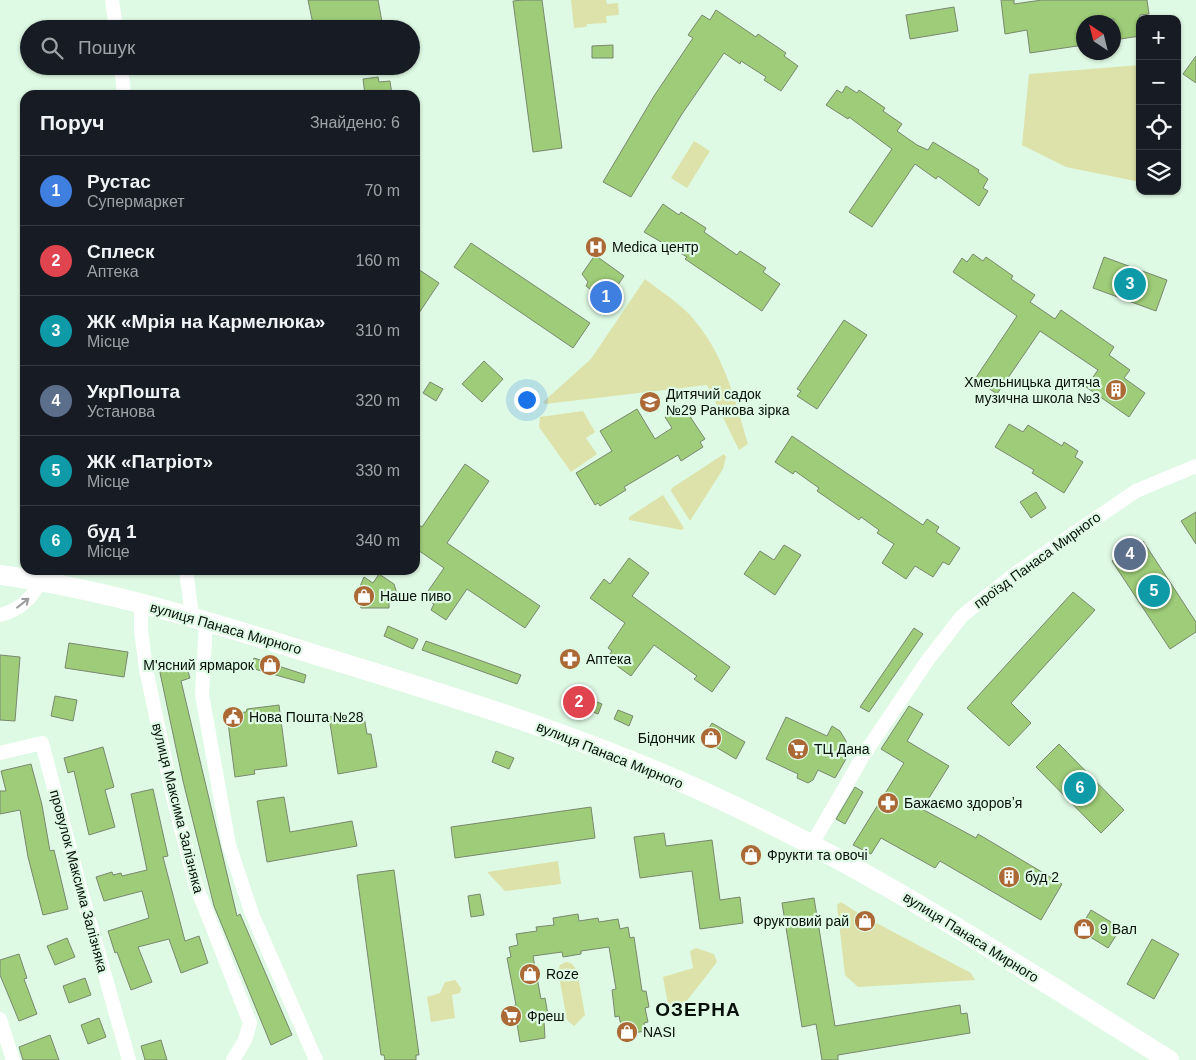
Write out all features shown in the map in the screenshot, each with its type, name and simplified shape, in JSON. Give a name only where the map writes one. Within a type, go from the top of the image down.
[{"type":"main road","name":"вулиця Панаса Мирного","points":[[0,575],[199,618],[541,728],[620,757],[710,795],[812,844],[903,895],[1169,1060]]},
{"type":"street","points":[[112,0],[115,20]]},
{"type":"street","points":[[121,75],[123,90]]},
{"type":"street","name":"проїзд Панаса Мирного","points":[[812,844],[863,756],[927,661],[962,616],[1023,567],[1136,491],[1196,466]]},
{"type":"street","points":[[187,575],[199,618],[202,694],[229,845],[252,914],[316,1060]]},
{"type":"street","points":[[0,615],[17,608],[30,598],[35,593],[39,582]]},
{"type":"street","name":"вулиця Максима Залізняка","points":[[141,604],[141,630],[148,678],[171,787],[195,883],[250,1022],[245,1040],[233,1060]]},
{"type":"street","name":"провулок Максима Залізняка","points":[[0,753],[42,743],[88,917],[129,1060]]},
{"type":"street","points":[[0,1019],[13,1060]]},
{"type":"green space","points":[[571,0],[606,0],[607,4],[618,3],[619,15],[606,16],[607,23],[587,24],[586,27],[574,28]]},
{"type":"green space","points":[[1136,65],[1136,181],[1066,167],[1022,145],[1029,74]]},
{"type":"green space","points":[[694,141],[710,151],[687,188],[671,178]]},
{"type":"green space","points":[[645,279],[688,313],[700,327],[719,358],[738,408],[748,444],[739,450],[707,385],[545,404],[543,402],[591,359]]},
{"type":"green space","points":[[583,411],[595,432],[586,438],[597,454],[571,472],[539,427],[540,417]]},
{"type":"green space","points":[[724,454],[726,457],[723,469],[690,521],[671,491],[672,488]]},
{"type":"green space","points":[[663,495],[684,528],[682,530],[629,520],[629,517]]},
{"type":"green space","points":[[558,861],[561,884],[505,891],[487,872]]},
{"type":"green space","points":[[841,902],[863,916],[971,973],[975,980],[858,987],[845,975],[837,905]]},
{"type":"green space","points":[[696,948],[714,954],[717,962],[682,1007],[670,1016],[663,977],[693,968],[690,951]]},
{"type":"green space","points":[[566,962],[571,963],[577,970],[585,1015],[574,1026],[567,1020],[558,971],[560,965]]},
{"type":"green space","points":[[455,980],[461,988],[460,993],[452,995],[455,1018],[431,1022],[427,997],[440,993],[445,982]]},
{"type":"building","points":[[308,0],[378,0],[382,20],[312,20]]},
{"type":"building","points":[[542,0],[562,148],[533,152],[513,1]]},
{"type":"building","points":[[1001,0],[1014,0],[1014,4],[1042,0],[1147,0],[1149,14],[1136,15],[1136,37],[1121,39],[1121,15],[1076,15],[1076,46],[1030,53],[1027,30],[1005,34]]},
{"type":"building","points":[[954,7],[958,31],[910,39],[906,15]]},
{"type":"building","points":[[716,10],[756,37],[758,34],[786,53],[784,56],[798,66],[781,91],[764,80],[766,77],[741,61],[740,64],[724,53],[682,114],[631,197],[603,182],[654,96],[693,38],[688,35],[702,15],[710,20]]},
{"type":"building","points":[[613,45],[613,58],[592,58],[592,46]]},
{"type":"building","points":[[1196,56],[1196,83],[1183,74]]},
{"type":"building","points":[[378,77],[379,82],[390,81],[391,90],[364,90],[363,79]]},
{"type":"building","points":[[846,86],[857,93],[859,90],[885,108],[883,111],[902,124],[897,131],[917,145],[928,150],[933,142],[979,170],[978,172],[988,179],[983,188],[988,191],[979,206],[938,176],[936,179],[915,164],[872,227],[849,212],[892,149],[849,117],[848,119],[826,105],[837,90],[842,93]]},
{"type":"building","points":[[663,204],[679,215],[681,212],[706,228],[704,232],[737,255],[740,251],[766,268],[763,272],[780,284],[762,311],[685,259],[687,257],[644,232]]},
{"type":"building","points":[[471,243],[590,323],[573,348],[454,267]]},
{"type":"building","points":[[973,254],[983,261],[986,257],[1013,276],[1011,279],[1035,295],[1030,302],[1055,319],[1061,310],[1114,347],[1109,355],[1130,370],[1124,378],[1145,393],[1129,417],[1086,387],[1098,370],[1040,331],[997,394],[975,379],[1017,316],[953,272],[962,258],[967,262]]},
{"type":"building","points":[[595,255],[624,276],[609,298],[604,300],[586,286],[588,282],[582,274]]},
{"type":"building","points":[[1104,257],[1167,280],[1156,311],[1093,288]]},
{"type":"building","points":[[420,270],[439,283],[420,312]]},
{"type":"building","points":[[844,320],[867,335],[817,409],[797,396],[801,391],[797,389]]},
{"type":"building","points":[[484,361],[503,379],[482,402],[462,384]]},
{"type":"building","points":[[430,382],[443,389],[436,401],[423,393]]},
{"type":"building","points":[[683,406],[705,439],[700,442],[703,447],[681,461],[678,455],[624,487],[626,490],[600,506],[598,503],[595,505],[576,473],[612,451],[600,431],[637,409],[655,439],[672,428],[665,417]]},
{"type":"building","points":[[1009,424],[1023,432],[1028,425],[1062,446],[1064,442],[1078,451],[1075,457],[1083,462],[1064,493],[1032,473],[1034,470],[995,447]]},
{"type":"building","points":[[792,436],[923,525],[927,519],[939,527],[936,532],[960,548],[949,565],[943,562],[933,577],[915,566],[906,579],[882,563],[894,544],[877,533],[879,530],[861,517],[859,520],[817,491],[819,488],[795,471],[793,474],[775,462]]},
{"type":"building","points":[[465,464],[489,481],[447,543],[540,606],[525,628],[467,589],[446,620],[431,610],[434,604],[426,599],[429,595],[426,594],[444,568],[420,551],[420,526],[422,527]]},
{"type":"building","points":[[1036,492],[1046,508],[1031,518],[1020,502]]},
{"type":"building","points":[[1196,512],[1196,544],[1181,521]]},
{"type":"building","points":[[1143,541],[1196,622],[1196,632],[1170,649],[1112,561]]},
{"type":"building","points":[[784,545],[801,555],[775,595],[744,574],[760,551],[774,560]]},
{"type":"building","points":[[629,558],[649,573],[632,596],[730,667],[712,692],[694,679],[697,676],[654,645],[631,676],[613,663],[616,660],[609,655],[612,651],[608,648],[625,623],[590,598],[604,579],[610,584]]},
{"type":"building","points":[[378,575],[380,575],[394,584],[398,597],[389,598],[389,608],[361,608],[358,591],[364,577],[373,583]]},
{"type":"building","points":[[1073,592],[1095,610],[1011,703],[1031,723],[1009,746],[967,708]]},
{"type":"building","points":[[388,626],[418,639],[413,649],[384,636]]},
{"type":"building","points":[[914,628],[923,634],[869,712],[860,707]]},
{"type":"building","points":[[426,641],[521,675],[517,684],[422,650]]},
{"type":"building","points":[[69,643],[128,652],[124,677],[65,668]]},
{"type":"building","points":[[0,655],[20,657],[15,721],[0,720]]},
{"type":"building","points":[[254,658],[306,675],[304,683],[251,668]]},
{"type":"building","points":[[185,661],[190,678],[181,681],[237,916],[240,914],[292,1035],[271,1045],[214,906],[183,781],[159,668]]},
{"type":"building","points":[[575,693],[602,704],[598,714],[571,703]]},
{"type":"building","points":[[55,696],[77,700],[73,721],[51,716]]},
{"type":"building","points":[[279,705],[287,766],[254,770],[255,774],[235,777],[227,715],[246,712],[247,709]]},
{"type":"building","points":[[909,706],[923,714],[907,741],[949,766],[922,809],[976,838],[978,834],[1062,884],[1041,920],[940,861],[935,868],[881,838],[871,854],[853,845],[904,763],[881,749]]},
{"type":"building","points":[[618,710],[633,716],[629,726],[614,719]]},
{"type":"building","points":[[363,711],[367,734],[371,734],[377,767],[338,774],[329,717]]},
{"type":"building","points":[[786,717],[827,736],[832,726],[840,731],[846,741],[847,750],[846,759],[835,778],[818,770],[813,780],[808,783],[797,778],[798,774],[766,759]]},
{"type":"building","points":[[712,723],[745,742],[736,759],[702,739]]},
{"type":"building","points":[[1059,744],[1124,810],[1101,833],[1036,767]]},
{"type":"building","points":[[103,747],[114,787],[105,790],[115,827],[89,835],[74,771],[68,773],[64,758]]},
{"type":"building","points":[[496,751],[514,758],[509,769],[492,762]]},
{"type":"building","points":[[31,764],[42,805],[50,851],[54,850],[68,909],[43,915],[28,857],[20,810],[0,814],[0,791],[6,791],[1,771]]},
{"type":"building","points":[[855,787],[863,792],[845,824],[836,819]]},
{"type":"building","points":[[153,789],[168,856],[163,857],[185,941],[199,936],[208,963],[181,973],[169,939],[138,947],[152,982],[131,990],[108,931],[149,918],[142,891],[104,901],[96,877],[112,872],[113,875],[121,873],[122,876],[147,870],[131,794]]},
{"type":"building","points":[[284,797],[290,832],[352,821],[357,846],[267,862],[257,801]]},
{"type":"building","points":[[591,807],[595,838],[455,858],[451,827]]},
{"type":"building","points":[[664,833],[666,846],[712,840],[720,900],[740,897],[743,923],[700,929],[692,871],[640,878],[634,837]]},
{"type":"building","points":[[394,870],[419,1055],[416,1055],[416,1060],[385,1060],[384,1055],[381,1055],[357,875]]},
{"type":"building","points":[[480,894],[484,915],[471,917],[468,896]]},
{"type":"building","points":[[814,898],[835,1026],[960,1005],[961,1014],[967,1013],[970,1033],[838,1055],[838,1060],[822,1060],[816,1024],[802,1027],[782,903]]},
{"type":"building","points":[[1091,910],[1121,928],[1108,948],[1079,930]]},
{"type":"building","points":[[578,914],[579,921],[598,918],[599,922],[618,919],[620,929],[628,927],[630,938],[634,937],[642,991],[646,991],[649,1007],[645,1008],[648,1022],[644,1023],[645,1031],[623,1035],[619,1016],[615,1017],[612,990],[616,989],[609,947],[581,951],[581,954],[563,957],[562,952],[533,956],[541,999],[545,998],[549,1020],[544,1021],[545,1038],[520,1042],[517,1024],[511,1025],[507,1007],[516,1005],[507,958],[511,957],[509,947],[518,945],[516,934],[537,931],[536,927],[554,925],[553,918]]},
{"type":"building","points":[[67,938],[75,957],[55,965],[47,946]]},
{"type":"building","points":[[1152,939],[1179,954],[1154,999],[1127,984]]},
{"type":"building","points":[[19,954],[27,978],[24,979],[37,1014],[19,1021],[0,975],[0,960]]},
{"type":"building","points":[[85,978],[91,995],[69,1003],[63,986]]},
{"type":"building","points":[[99,1018],[106,1037],[88,1044],[81,1025]]},
{"type":"building","points":[[50,1035],[59,1060],[23,1060],[19,1047]]},
{"type":"building","points":[[161,1040],[167,1060],[145,1060],[141,1046]]},
{"type":"place","name":"Medica центр","points":[[596,247]]},
{"type":"place","name":"ЖК «Мрія на Кармелюка»","points":[[1130,284]]},
{"type":"place","name":"Рустас","points":[[606,297]]},
{"type":"place","name":"Хмельницька дитяча музична школа №3","points":[[1116,390]]},
{"type":"place","name":"Дитячий садок №29 Ранкова зірка","points":[[650,402]]},
{"type":"place","name":"УкрПошта","points":[[1130,554]]},
{"type":"place","name":"ЖК «Патріот»","points":[[1154,591]]},
{"type":"place","name":"Наше пиво","points":[[364,596]]},
{"type":"place","name":"Аптека","points":[[570,659]]},
{"type":"place","name":"М'ясний ярмарок","points":[[270,665]]},
{"type":"place","name":"Сплеск","points":[[579,702]]},
{"type":"place","name":"Нова Пошта №28","points":[[233,717]]},
{"type":"place","name":"Бідончик","points":[[711,738]]},
{"type":"place","name":"ТЦ Дана","points":[[798,749]]},
{"type":"place","name":"буд 1","points":[[1080,788]]},
{"type":"place","name":"Бажаємо здоровʼя","points":[[888,803]]},
{"type":"place","name":"Фрукти та овочі","points":[[751,855]]},
{"type":"place","name":"буд 2","points":[[1009,877]]},
{"type":"place","name":"Фруктовий рай","points":[[865,921]]},
{"type":"place","name":"9 Вал","points":[[1084,929]]},
{"type":"place","name":"Roze","points":[[530,974]]},
{"type":"place","name":"Фреш","points":[[511,1016]]},
{"type":"place","name":"NASI","points":[[627,1032]]},
{"type":"district","name":"ОЗЕРНА","points":[[698,1009]]}]
